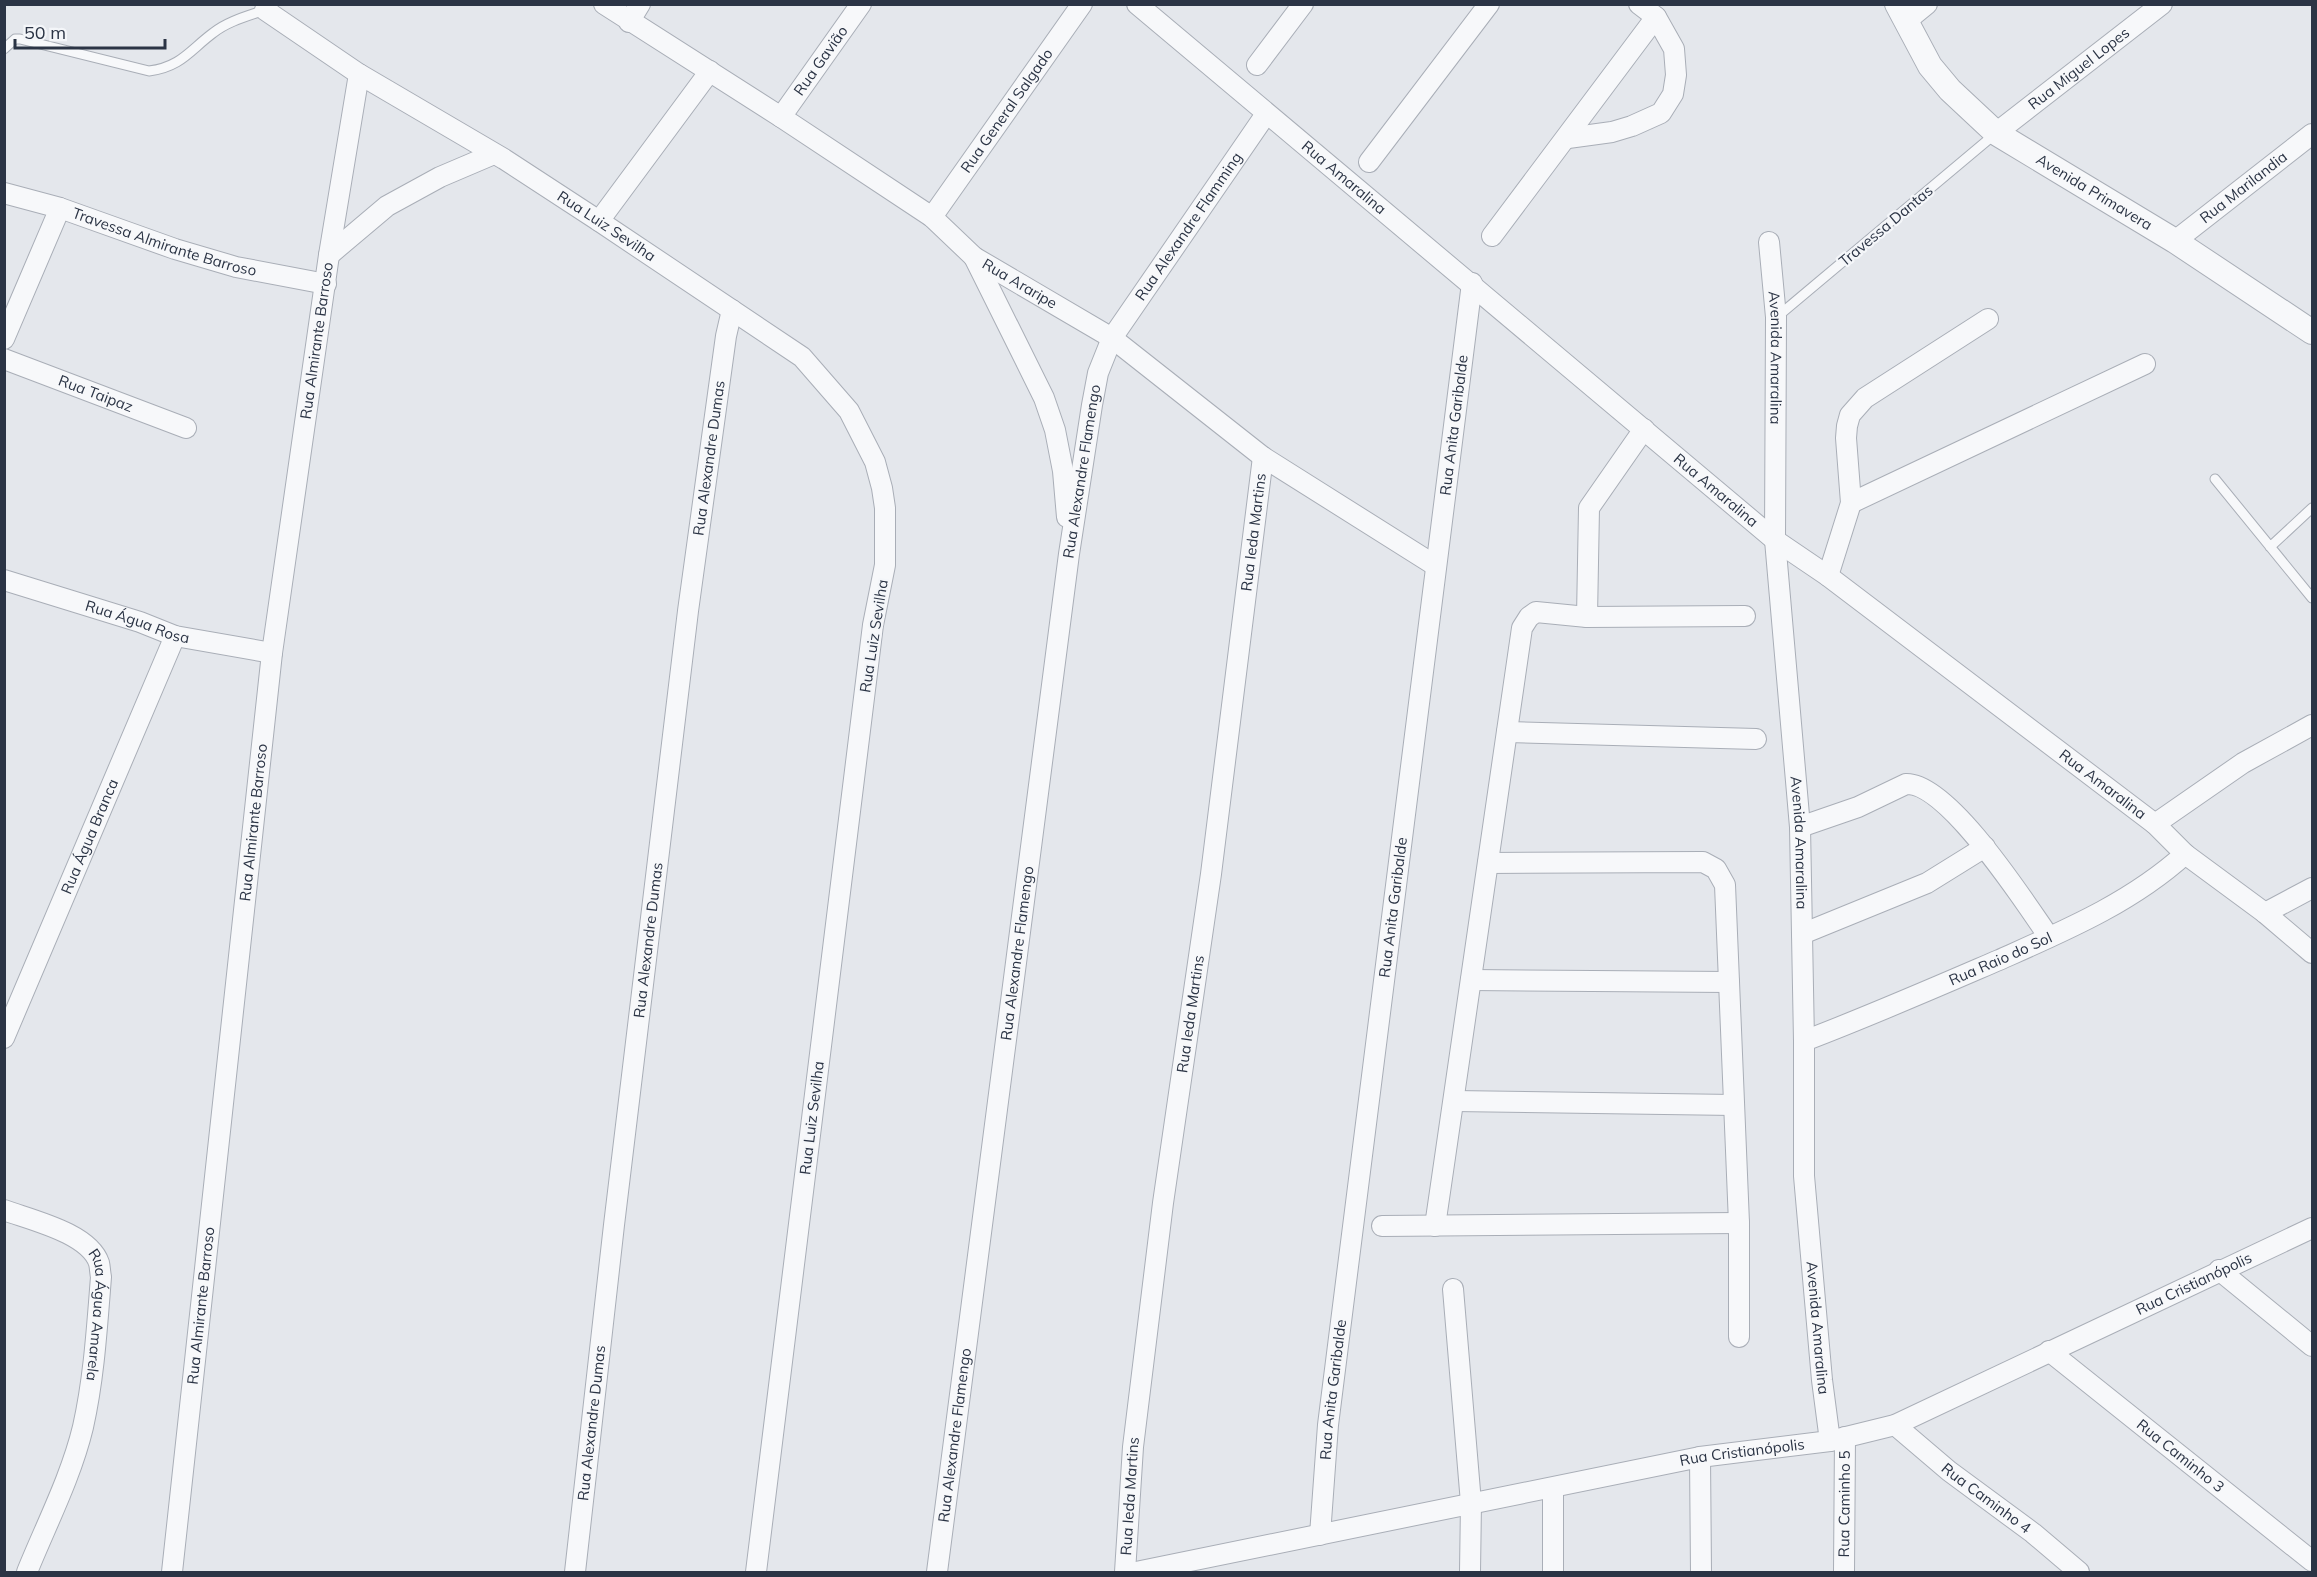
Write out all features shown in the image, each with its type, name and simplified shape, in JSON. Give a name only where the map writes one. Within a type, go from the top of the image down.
[{"type":"street","name":"Rua Araripe","points":[[604,4],[932,217],[974,257],[1112,338],[1263,457],[1436,566]]},
{"type":"street","points":[[629,22],[640,4]]},
{"type":"street","name":"Rua Gavião","points":[[781,117],[861,4]]},
{"type":"street","name":"Rua General Salgado","points":[[932,217],[1082,4]]},
{"type":"street","name":"Rua Amaralina","points":[[1137,4],[1266,114],[1472,283],[1775,540],[1828,576],[2155,824],[2185,854],[2265,913],[2313,953]]},
{"type":"street","points":[[1257,65],[1303,4]]},
{"type":"street","points":[[1370,162],[1489,4]]},
{"type":"street","points":[[1568,138],[1612,132],[1661,113],[1673,94],[1676,75],[1674,49],[1656,17],[1639,4]]},
{"type":"street","name":"Avenida Primavera","points":[[1928,4],[1901,13],[1930,66],[1950,90],[1996,133],[2175,241],[2313,332]]},
{"type":"street","name":"Rua Miguel Lopes","points":[[1996,133],[2162,4]]},
{"type":"street","name":"Rua Luiz Sevilha","points":[[267,7],[359,74],[494,154],[599,221],[802,357],[849,411],[875,462],[885,508],[885,565],[873,625],[756,1572]]},
{"type":"street","points":[[1492,236],[1568,138],[1656,17]]},
{"type":"street","points":[[599,221],[710,71]]},
{"type":"street","name":"Rua Almirante Barroso","points":[[172,1572],[272,653],[329,255],[359,74]]},
{"type":"street","name":"Rua Alexandre Flamming","points":[[1112,338],[1266,114]]},
{"type":"street","name":"Rua Marilandia","points":[[2175,241],[2313,134]]},
{"type":"street","points":[[329,255],[387,206],[440,177],[494,154]]},
{"type":"street","name":"Travessa Almirante Barroso","points":[[4,192],[60,208],[175,249],[236,267],[326,284]]},
{"type":"street","points":[[4,339],[60,208]]},
{"type":"street","name":"Avenida Amaralina","points":[[1769,242],[1776,317],[1775,540],[1800,827],[1804,1176],[1822,1380],[1837,1439]]},
{"type":"street","points":[[974,257],[1044,398],[1055,430],[1063,471],[1069,554]]},
{"type":"street","name":"Rua Anita Garibalde","points":[[1320,1534],[1329,1413],[1472,283]]},
{"type":"street","name":"Rua Alexandre Dumas","points":[[575,1572],[688,610],[726,336],[732,310]]},
{"type":"street","points":[[1828,576],[1851,503],[1846,438],[1850,415],[1865,398],[1988,319]]},
{"type":"street","name":"Rua Alexandre Flamengo","points":[[937,1572],[1069,554],[1098,373],[1112,338]]},
{"type":"street","name":"Rua Taipaz","points":[[4,359],[186,428]]},
{"type":"street","points":[[1851,503],[2145,364]]},
{"type":"street","points":[[1587,618],[1589,508],[1644,429]]},
{"type":"street","name":"Rua Ieda Martins","points":[[1125,1572],[1133,1447],[1156,1261],[1211,874],[1263,457]]},
{"type":"street","name":"Rua Água Rosa","points":[[4,580],[140,622],[175,636],[272,653]]},
{"type":"street","points":[[1436,1226],[1522,628],[1529,616],[1536,612],[1587,618],[1745,615]]},
{"type":"street","name":"Rua Água Branca","points":[[4,1038],[175,636]]},
{"type":"street","points":[[2155,824],[2243,762],[2313,725]]},
{"type":"street","points":[[1507,732],[1756,739]]},
{"type":"street","points":[[1800,827],[1858,807],[1906,784],[1914,784],[1931,794],[1968,827],[1985,847],[2049,937]]},
{"type":"street","points":[[1802,934],[1927,883],[1985,847]]},
{"type":"street","name":"Rua Raio do Sol","points":[[1804,1041],[1887,1009],[2082,922],[2141,889],[2185,854]]},
{"type":"street","points":[[1488,863],[1702,862],[1716,868],[1725,885],[1739,1223],[1739,1337]]},
{"type":"street","points":[[2265,913],[2313,888]]},
{"type":"street","points":[[1471,980],[1729,982]]},
{"type":"street","points":[[1454,1101],[1734,1105]]},
{"type":"street","name":"Rua Água Amarela","points":[[4,1210],[79,1239],[93,1252],[99,1263],[101,1277],[94,1361],[83,1427],[70,1469],[27,1572]]},
{"type":"street","points":[[1382,1226],[1739,1223]]},
{"type":"street","name":"Rua Cristianópolis","points":[[1136,1572],[1700,1456],[1837,1439],[1895,1425],[2219,1270],[2313,1228]]},
{"type":"street","points":[[2219,1270],[2313,1346]]},
{"type":"street","points":[[1453,1289],[1471,1503],[1470,1572]]},
{"type":"street","name":"Rua Caminho 3","points":[[2049,1351],[2313,1561]]},
{"type":"street","name":"Rua Caminho 4","points":[[1895,1425],[1948,1471],[2033,1533],[2079,1572]]},
{"type":"street","name":"Rua Caminho 5","points":[[1837,1439],[1844,1572]]},
{"type":"street","points":[[1700,1456],[1701,1572]]},
{"type":"street","points":[[1553,1488],[1553,1572]]},
{"type":"lane","points":[[4,50],[15,39],[20,39],[149,71],[161,69],[183,59],[222,27],[267,7]]},
{"type":"lane","name":"Travessa Dantas","points":[[1776,317],[1996,133]]},
{"type":"lane","points":[[2215,479],[2313,598]]},
{"type":"lane","points":[[2270,547],[2313,508]]}]
